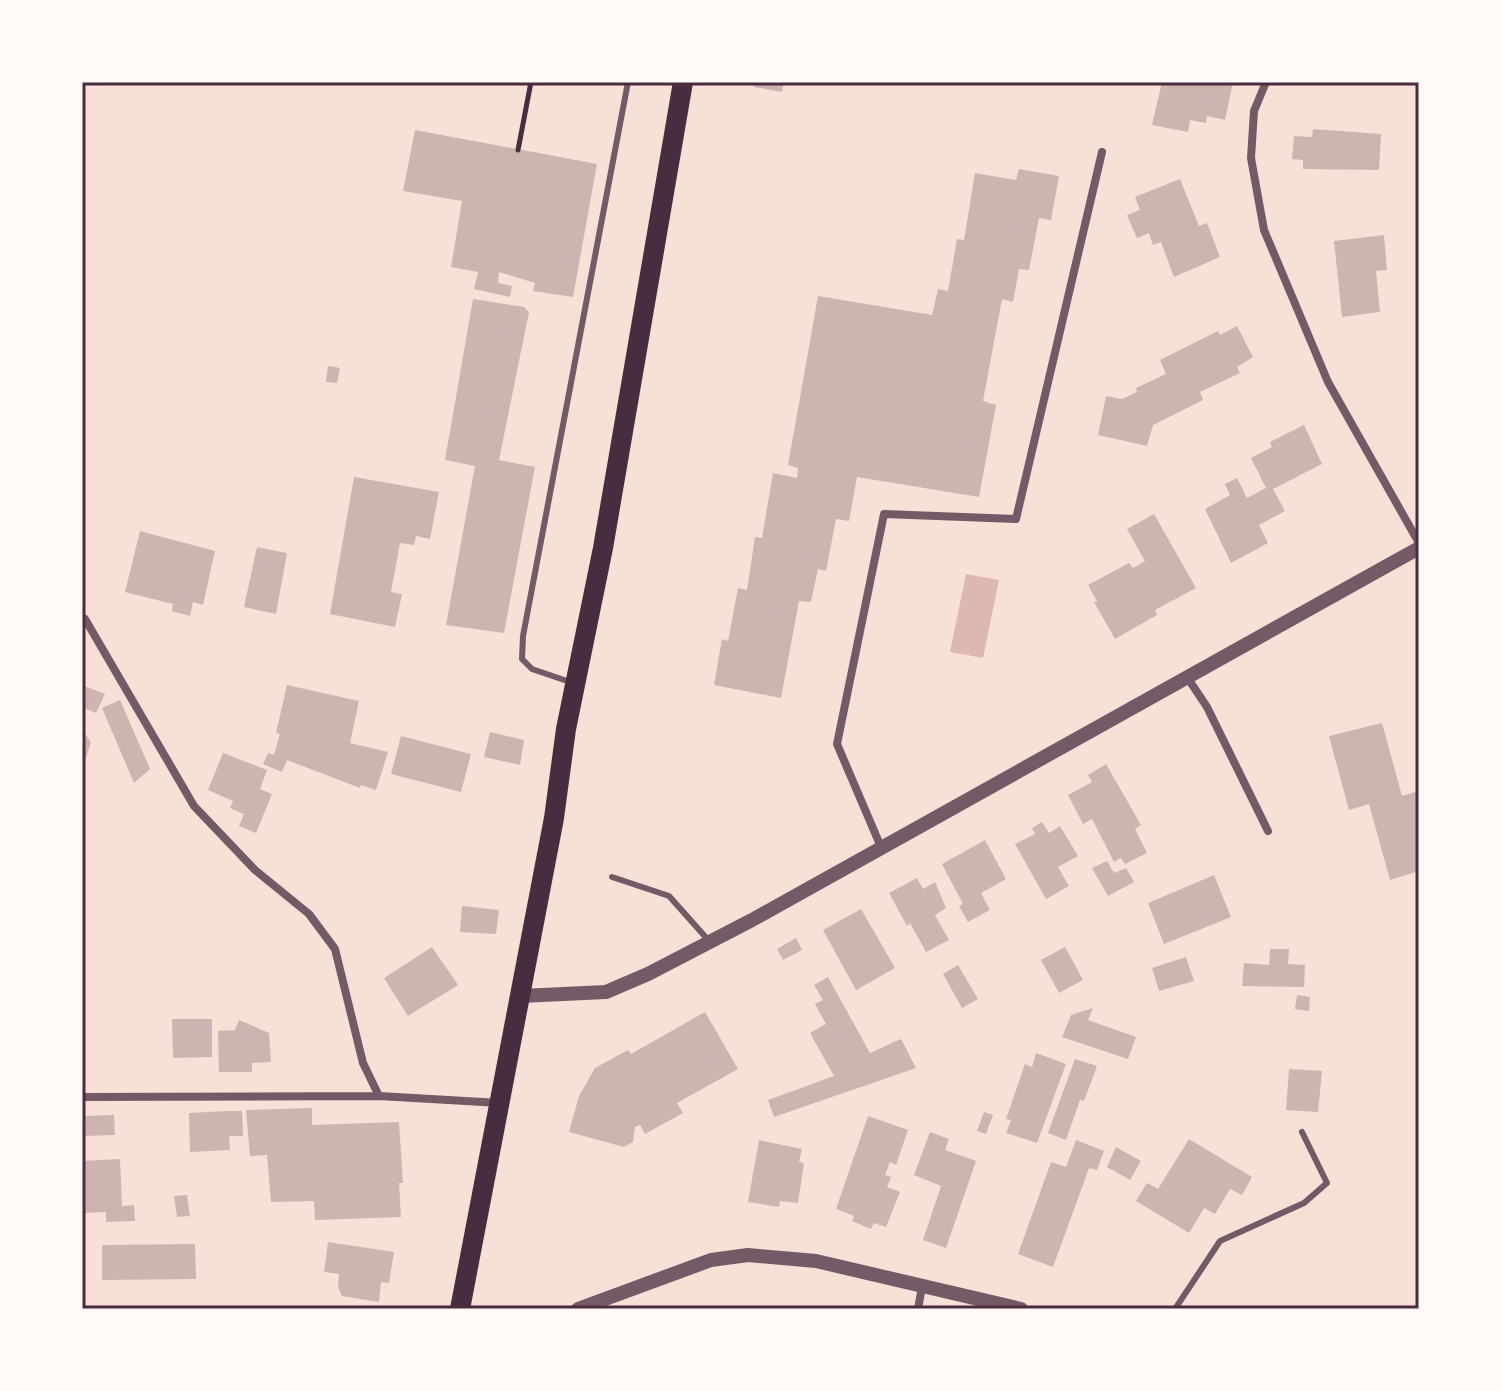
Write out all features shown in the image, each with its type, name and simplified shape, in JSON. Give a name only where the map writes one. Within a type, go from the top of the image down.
[{"type":"main road","points":[[460,1309],[603,548],[683,82]]},
{"type":"street","points":[[521,996],[606,992],[648,974],[1419,546],[1328,382],[1264,230],[1251,158],[1254,111],[1266,82]]},
{"type":"street","points":[[881,847],[837,744],[884,514],[1016,519],[1102,152]]},
{"type":"street","points":[[85,619],[194,806],[255,870],[309,914],[335,949],[363,1063],[379,1096]]},
{"type":"street","points":[[1187,677],[1207,707],[1268,831]]},
{"type":"street","points":[[82,1097],[379,1096],[501,1103]]},
{"type":"street","points":[[578,1309],[711,1260],[748,1255],[816,1261],[1021,1309]]},
{"type":"street","points":[[918,1309],[922,1287]]},
{"type":"lane","points":[[576,684],[532,669],[522,659],[523,636],[628,82]]},
{"type":"lane","points":[[612,877],[669,896],[710,942]]},
{"type":"lane","points":[[1175,1309],[1220,1241],[1304,1203],[1327,1183],[1302,1132]]},
{"type":"path","points":[[518,150],[531,82]]},
{"type":"shaded area","points":[[966,574],[999,580],[983,658],[950,652]]},
{"type":"building","points":[[754,82],[784,82],[782,92],[754,87]]},
{"type":"building","points":[[1162,82],[1233,82],[1225,120],[1207,116],[1206,123],[1190,120],[1188,132],[1152,125]]},
{"type":"building","points":[[1313,129],[1381,134],[1379,170],[1303,169],[1303,160],[1292,159],[1294,136],[1312,137]]},
{"type":"building","points":[[415,130],[597,164],[573,297],[533,291],[535,283],[499,272],[498,283],[512,286],[510,297],[474,289],[478,272],[451,267],[462,201],[403,191]]},
{"type":"building","points":[[1019,169],[1059,176],[1051,220],[1039,218],[1029,270],[1019,269],[1013,302],[1002,299],[983,401],[996,405],[979,497],[857,477],[849,521],[836,519],[826,571],[818,569],[811,602],[799,601],[781,698],[714,685],[722,639],[728,641],[738,588],[747,590],[755,537],[762,538],[773,473],[797,478],[798,468],[788,465],[818,296],[932,315],[938,289],[948,291],[957,239],[964,240],[975,173],[1016,180]]},
{"type":"building","points":[[1180,179],[1199,226],[1207,223],[1220,257],[1174,277],[1161,242],[1153,245],[1149,233],[1137,238],[1127,215],[1140,210],[1135,197]]},
{"type":"building","points":[[1384,235],[1387,270],[1376,271],[1380,312],[1342,317],[1334,241]]},
{"type":"building","points":[[473,299],[524,307],[529,312],[499,460],[535,467],[504,633],[446,625],[475,466],[445,460]]},
{"type":"building","points":[[1237,326],[1253,357],[1237,367],[1240,373],[1200,392],[1203,400],[1153,425],[1147,446],[1098,435],[1106,396],[1122,399],[1137,392],[1136,388],[1166,374],[1160,360],[1218,331],[1220,335]]},
{"type":"building","points":[[328,366],[340,368],[337,383],[326,382]]},
{"type":"building","points":[[1304,425],[1322,464],[1273,489],[1285,511],[1259,525],[1268,543],[1231,563],[1205,509],[1230,495],[1225,484],[1237,478],[1247,498],[1266,488],[1251,458],[1272,447],[1270,442]]},
{"type":"building","points":[[354,477],[439,492],[430,539],[416,536],[414,545],[400,543],[391,592],[402,594],[395,627],[330,614]]},
{"type":"building","points":[[1154,514],[1196,588],[1155,610],[1157,615],[1115,639],[1088,585],[1129,563],[1133,568],[1145,561],[1127,529]]},
{"type":"building","points":[[140,531],[215,551],[203,605],[193,602],[190,616],[172,611],[173,604],[125,592]]},
{"type":"building","points":[[257,547],[287,553],[276,614],[244,607]]},
{"type":"building","points":[[82,685],[105,694],[96,713],[82,707]]},
{"type":"building","points":[[287,685],[359,701],[350,743],[388,752],[376,790],[361,785],[360,788],[287,760],[282,772],[263,764],[268,753],[274,755]]},
{"type":"building","points":[[120,700],[150,769],[134,783],[102,708]]},
{"type":"building","points":[[1382,723],[1402,796],[1419,791],[1419,871],[1390,880],[1369,804],[1349,810],[1329,736]]},
{"type":"building","points":[[82,730],[91,742],[83,767],[82,767]]},
{"type":"building","points":[[490,732],[524,740],[520,765],[484,757]]},
{"type":"building","points":[[401,736],[471,754],[461,792],[391,774]]},
{"type":"building","points":[[223,753],[267,770],[260,789],[272,794],[256,833],[239,826],[244,814],[230,808],[233,801],[208,790]]},
{"type":"building","points":[[1106,764],[1141,825],[1135,829],[1147,853],[1125,864],[1121,858],[1114,862],[1092,819],[1083,824],[1068,795],[1092,782],[1088,775]]},
{"type":"building","points":[[1042,822],[1049,833],[1060,826],[1078,856],[1058,867],[1069,886],[1046,899],[1015,844],[1035,834],[1032,828]]},
{"type":"building","points":[[985,840],[1006,879],[981,893],[990,910],[968,922],[959,906],[963,904],[942,864]]},
{"type":"building","points":[[1107,861],[1114,873],[1126,868],[1134,882],[1108,896],[1092,868]]},
{"type":"building","points":[[1214,875],[1231,917],[1164,944],[1148,903]]},
{"type":"building","points":[[917,878],[923,889],[935,882],[946,908],[935,915],[949,940],[926,952],[889,893]]},
{"type":"building","points":[[462,906],[499,910],[496,934],[460,932]]},
{"type":"building","points":[[861,909],[895,968],[856,990],[823,930]]},
{"type":"building","points":[[796,938],[802,950],[783,960],[777,949]]},
{"type":"building","points":[[432,947],[458,985],[408,1016],[384,978]]},
{"type":"building","points":[[1065,947],[1083,980],[1059,993],[1041,960]]},
{"type":"building","points":[[1270,949],[1289,949],[1288,964],[1305,965],[1304,987],[1242,986],[1244,963],[1269,965]]},
{"type":"building","points":[[1186,957],[1194,981],[1159,991],[1152,968]]},
{"type":"building","points":[[958,965],[978,999],[962,1008],[943,974]]},
{"type":"building","points":[[828,977],[870,1053],[901,1039],[916,1068],[774,1117],[768,1100],[834,1076],[810,1033],[826,1024],[815,1004],[823,1000],[814,985]]},
{"type":"building","points":[[1297,995],[1310,997],[1309,1011],[1295,1009]]},
{"type":"building","points":[[1093,1008],[1088,1020],[1136,1037],[1128,1059],[1062,1037],[1071,1015]]},
{"type":"building","points":[[705,1012],[738,1069],[677,1103],[683,1113],[645,1134],[640,1125],[635,1127],[633,1142],[624,1147],[569,1132],[579,1096],[595,1068],[628,1050],[631,1054]]},
{"type":"building","points":[[172,1019],[212,1019],[212,1057],[173,1058]]},
{"type":"building","points":[[239,1020],[269,1033],[271,1062],[252,1063],[252,1072],[219,1072],[218,1031],[235,1030]]},
{"type":"building","points":[[1036,1053],[1066,1064],[1037,1143],[1006,1133],[1011,1120],[1006,1119],[1025,1064],[1032,1067]]},
{"type":"building","points":[[1075,1059],[1097,1066],[1084,1101],[1080,1100],[1066,1140],[1048,1133]]},
{"type":"building","points":[[1289,1069],[1322,1071],[1318,1112],[1286,1110]]},
{"type":"building","points":[[312,1108],[312,1125],[399,1122],[403,1183],[399,1183],[401,1217],[315,1220],[314,1201],[271,1202],[267,1155],[250,1156],[246,1110]]},
{"type":"building","points":[[242,1111],[243,1136],[229,1136],[230,1150],[190,1152],[189,1113]]},
{"type":"building","points":[[984,1112],[993,1115],[986,1134],[977,1131]]},
{"type":"building","points":[[114,1115],[115,1135],[83,1136],[82,1116]]},
{"type":"building","points":[[868,1116],[908,1130],[896,1165],[890,1162],[885,1175],[891,1177],[887,1187],[900,1192],[886,1227],[874,1223],[871,1229],[852,1221],[854,1216],[836,1209]]},
{"type":"building","points":[[930,1132],[949,1139],[945,1150],[976,1161],[946,1248],[923,1240],[941,1186],[914,1175]]},
{"type":"building","points":[[1189,1139],[1252,1177],[1242,1195],[1230,1189],[1215,1214],[1204,1208],[1189,1233],[1136,1201],[1147,1183],[1158,1189]]},
{"type":"building","points":[[759,1140],[802,1149],[799,1162],[804,1163],[798,1203],[780,1201],[779,1207],[748,1202]]},
{"type":"building","points":[[1076,1140],[1104,1151],[1097,1170],[1089,1168],[1053,1267],[1018,1254],[1051,1162],[1066,1167]]},
{"type":"building","points":[[1116,1147],[1141,1161],[1130,1180],[1107,1167]]},
{"type":"building","points":[[120,1159],[122,1206],[134,1205],[135,1221],[106,1222],[106,1212],[82,1213],[82,1161]]},
{"type":"building","points":[[187,1195],[190,1216],[177,1217],[174,1196]]},
{"type":"building","points":[[328,1242],[394,1252],[389,1283],[381,1282],[379,1302],[342,1296],[338,1287],[339,1274],[324,1272]]},
{"type":"building","points":[[195,1244],[196,1279],[102,1280],[102,1245]]}]
